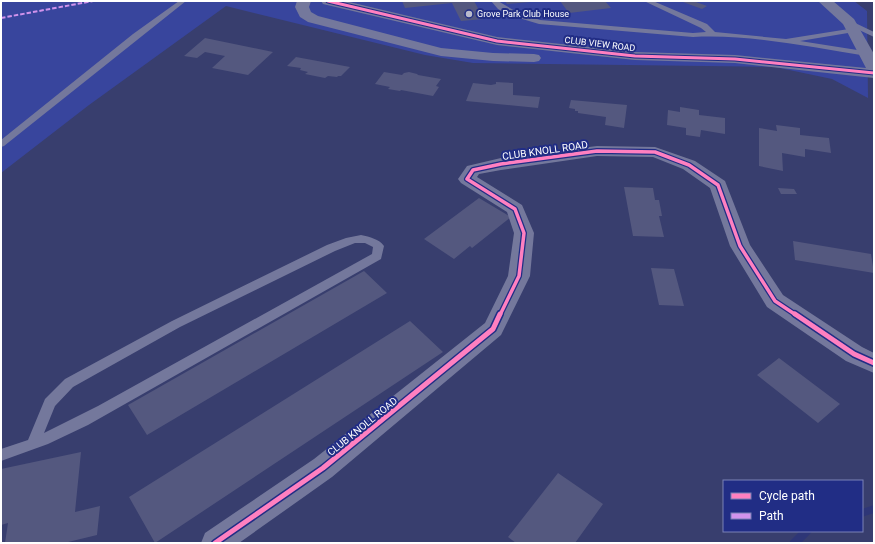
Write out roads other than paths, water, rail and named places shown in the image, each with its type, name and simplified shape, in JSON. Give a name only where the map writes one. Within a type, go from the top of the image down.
[{"type":"street","name":"CLUB VIEW ROAD","points":[[304,1],[302,7],[306,14],[313,19],[441,52],[540,58],[599,57],[616,54]]},
{"type":"street","name":"CLUB VIEW ROAD","points":[[328,1],[498,41],[635,56],[735,59],[874,73]]},
{"type":"street","points":[[825,1],[852,26],[874,68]]},
{"type":"street","name":"CLUB KNOLL ROAD","points":[[215,543],[324,468],[493,330],[519,276],[524,233],[515,209],[467,179],[473,170],[501,164],[597,151],[655,152],[689,165],[718,185],[740,246],[775,301],[854,354],[874,363]]},
{"type":"lane","points":[[1,144],[136,36],[183,1]]},
{"type":"lane","points":[[494,1],[512,13],[539,22],[693,35],[713,34],[786,41],[867,54]]},
{"type":"lane","points":[[647,1],[704,26],[713,34]]},
{"type":"lane","points":[[786,41],[852,26],[874,34]]},
{"type":"lane","points":[[1,455],[33,443],[87,418],[369,261],[377,256],[379,246],[371,240],[355,238],[331,248],[176,324],[69,384],[50,403],[33,443]]},
{"type":"waterway","points":[[863,513],[874,509]]},
{"type":"waterway","points":[[794,543],[806,532]]},
{"type":"place","name":"Grove Park Club House","points":[[469,14]]}]
